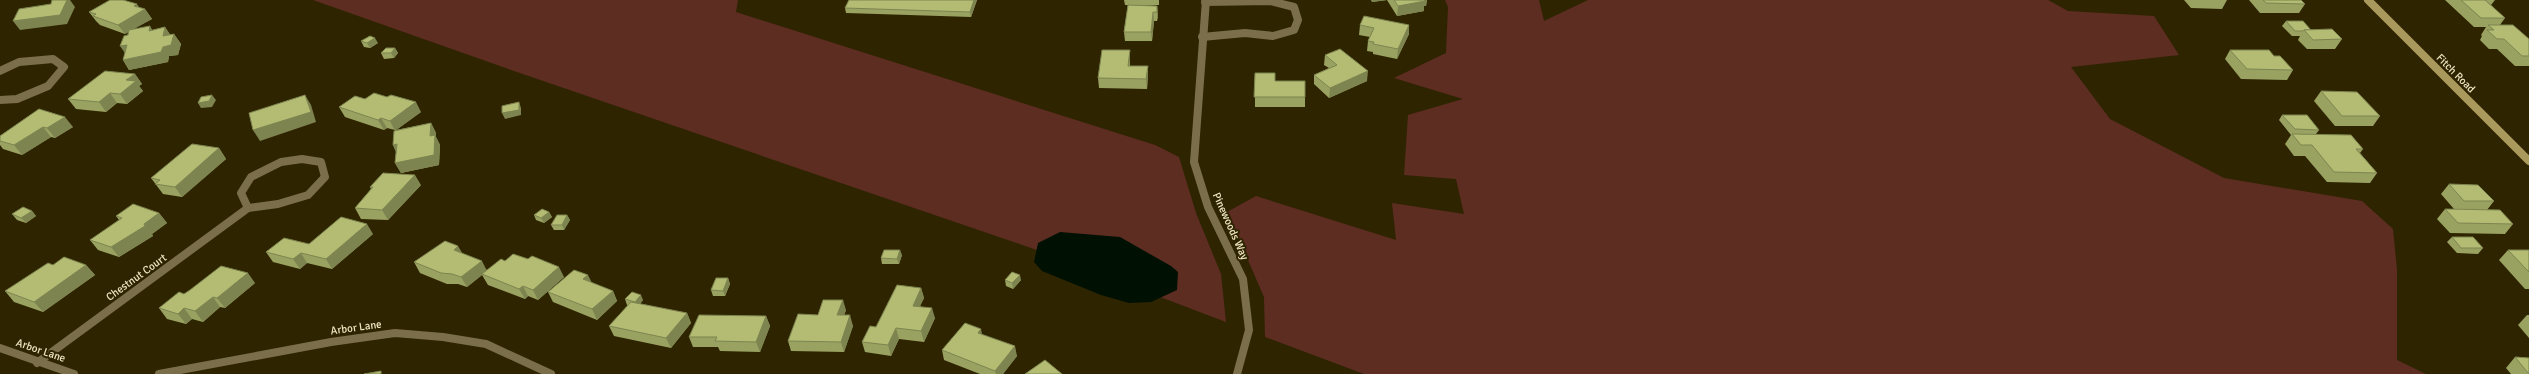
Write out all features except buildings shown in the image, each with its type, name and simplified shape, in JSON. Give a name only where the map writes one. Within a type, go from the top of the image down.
[{"type":"street","name":"Pinewoods Way","points":[[1202,37],[1245,33],[1273,36],[1294,30],[1298,20],[1294,7],[1270,0],[1239,4],[1206,1],[1202,37],[1194,162],[1208,207],[1243,279],[1249,330],[1237,374]]},
{"type":"street","name":"Fitch Road","points":[[2368,0],[2529,161]]},
{"type":"street","points":[[0,71],[20,62],[53,59],[64,67],[48,86],[17,99],[0,100]]},
{"type":"street","name":"Chestnut Court","points":[[37,363],[248,208],[278,204],[308,194],[325,177],[321,162],[302,159],[281,162],[252,177],[241,193],[248,208]]},
{"type":"street","name":"Arbor Lane","points":[[159,374],[331,342],[395,333],[443,337],[486,344],[551,374]]},
{"type":"street","name":"Arbor Lane","points":[[0,348],[37,363],[74,374]]},
{"type":"shaded area","points":[[313,0],[738,0],[736,12],[1155,145],[1179,157],[1196,213],[1221,274],[1226,322],[1034,249],[514,71]]},
{"type":"shaded area","points":[[1445,0],[1539,0],[1544,21],[1588,0],[2048,0],[2068,11],[2154,16],[2179,55],[2071,67],[2110,119],[2224,178],[2362,201],[2393,229],[2397,270],[2397,360],[2426,374],[1364,374],[1265,337],[1264,297],[1227,212],[1256,196],[1396,240],[1392,203],[1464,214],[1456,179],[1404,175],[1408,115],[1463,99],[1394,78],[1446,53],[1448,7]]},
{"type":"shaded area","points":[[1060,232],[1120,237],[1171,266],[1178,272],[1177,290],[1151,302],[1129,303],[1101,295],[1042,271],[1034,262],[1038,243]]}]
